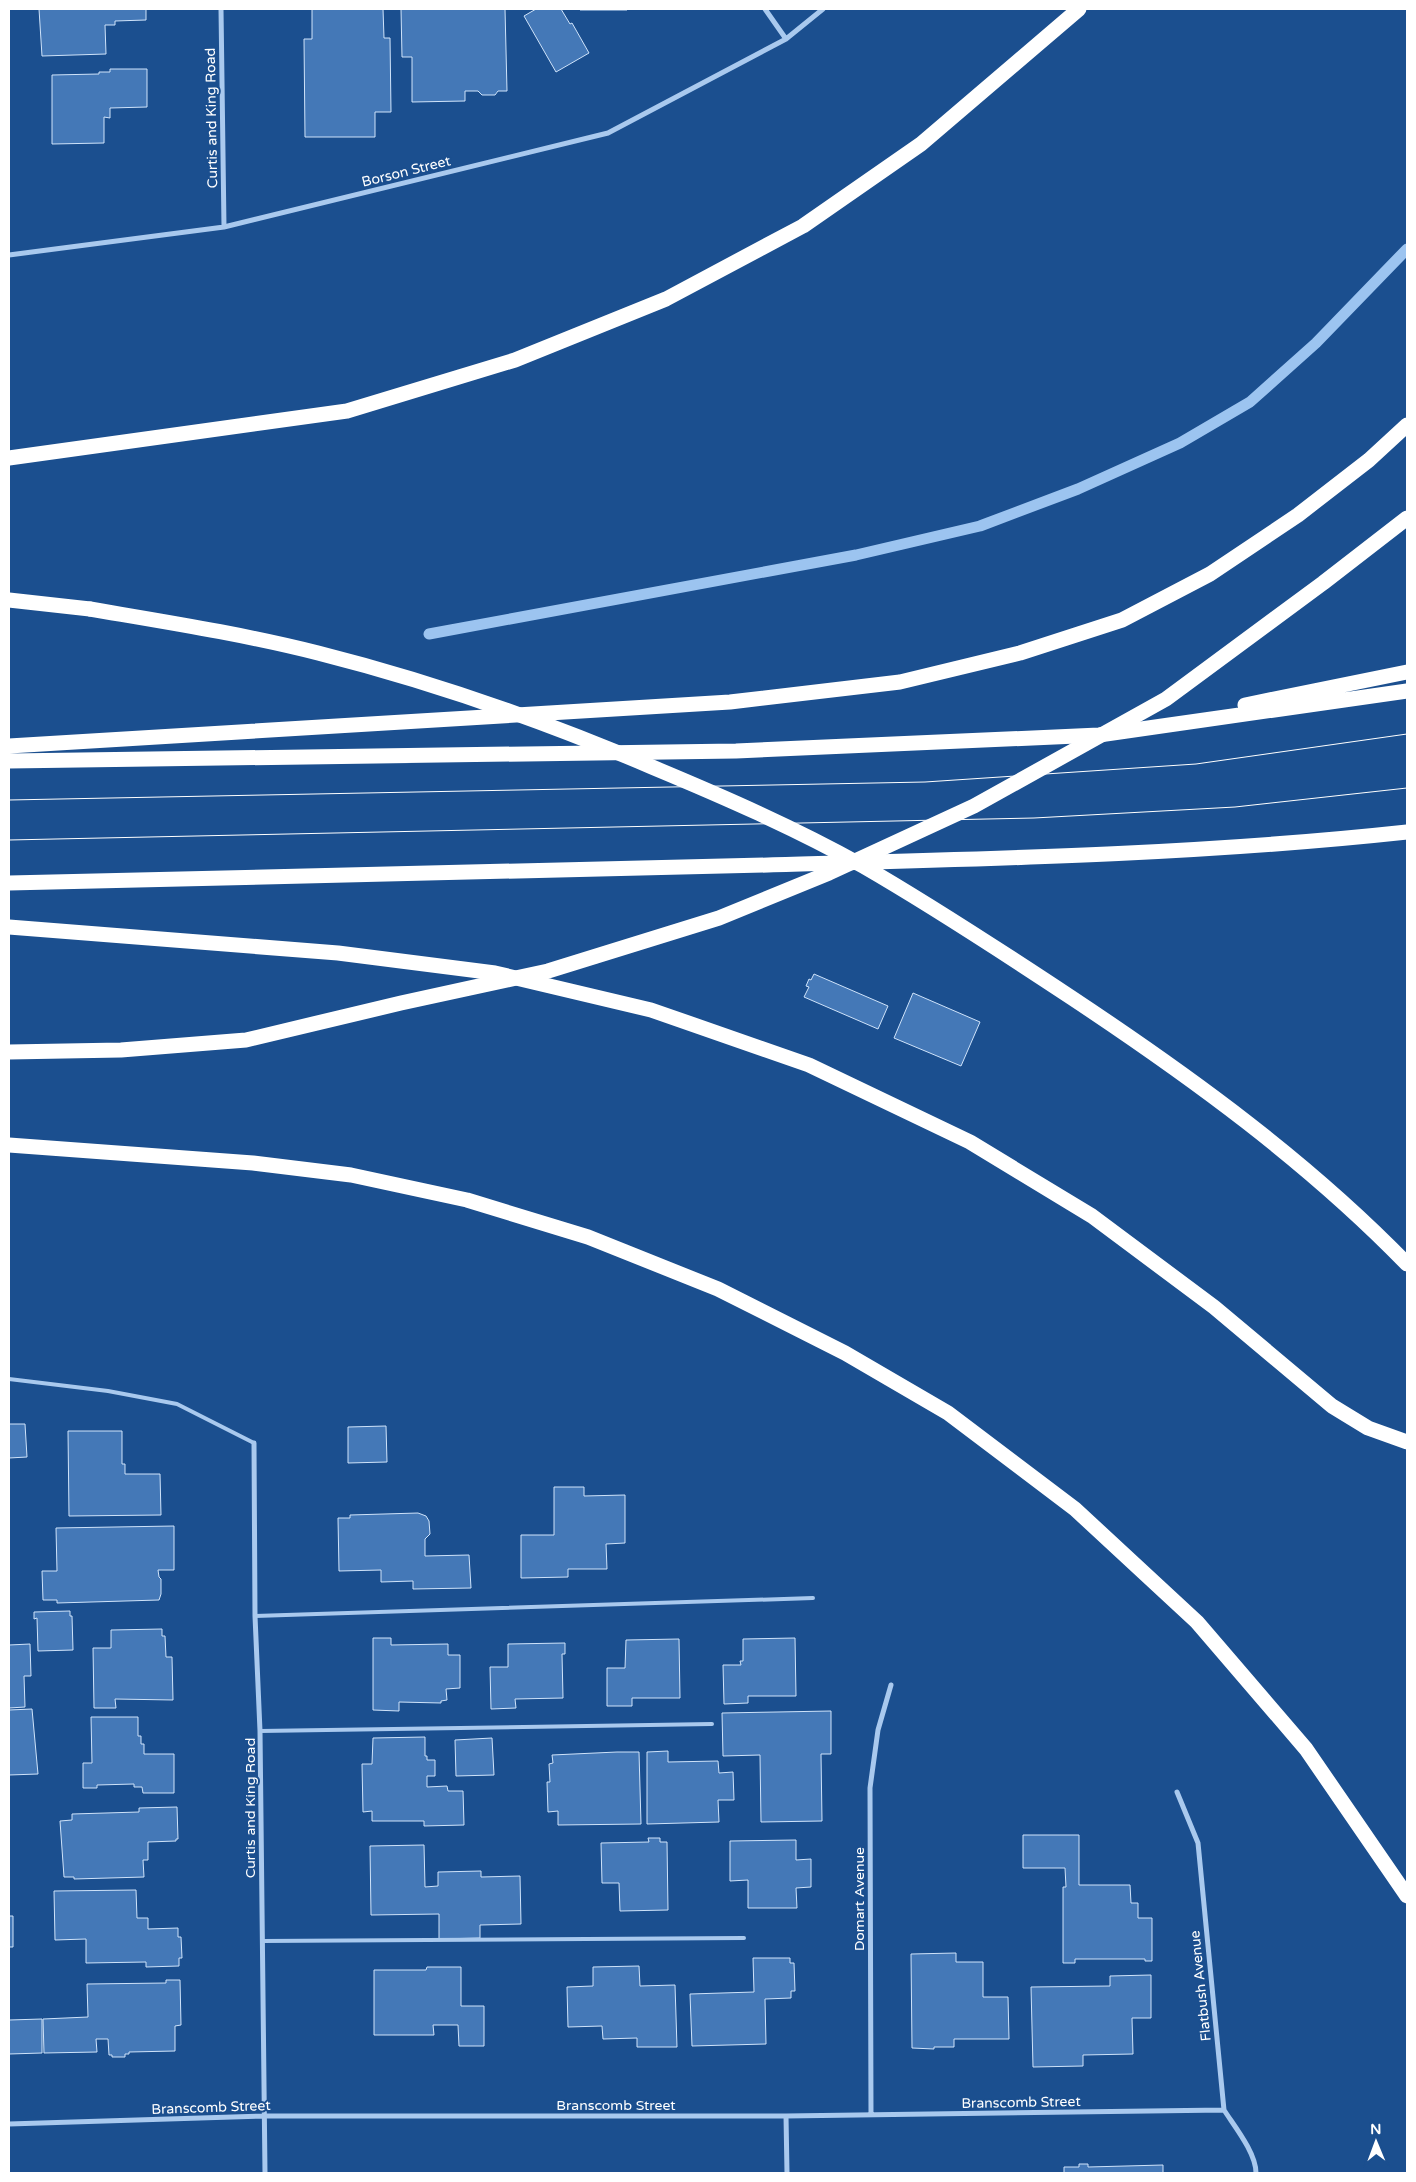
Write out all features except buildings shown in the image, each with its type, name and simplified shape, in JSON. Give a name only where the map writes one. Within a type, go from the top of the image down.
[{"type":"highway","points":[[9,458],[347,411],[515,360],[666,299],[803,226],[921,144],[1079,9]]},
{"type":"highway","points":[[9,746],[730,702],[900,682],[1020,653],[1122,620],[1210,574],[1298,515],[1368,460],[1407,425]]},
{"type":"highway","points":[[9,1052],[121,1050],[246,1040],[400,1003],[548,971],[719,918],[829,873],[974,806],[1166,699],[1323,583],[1407,518]]},
{"type":"highway","points":[[9,600],[90,608],[206,628],[309,651],[439,686],[582,738],[735,802],[861,866],[997,948],[1114,1026],[1222,1104],[1297,1163],[1407,1264]]},
{"type":"highway","points":[[1100,735],[1407,672]]},
{"type":"highway","points":[[9,761],[736,751],[1100,735],[1407,692]]},
{"type":"highway","points":[[9,883],[288,879],[1080,856],[1299,844],[1407,832]]},
{"type":"highway","points":[[9,927],[338,953],[495,973],[651,1010],[808,1065],[970,1142],[1092,1216],[1214,1307],[1332,1406],[1368,1428],[1407,1442]]},
{"type":"highway","points":[[9,1145],[253,1164],[351,1175],[467,1200],[588,1237],[718,1289],[845,1353],[948,1413],[1074,1509],[1197,1622],[1306,1749],[1407,1896]]},
{"type":"street","name":"Curtis and King Road","points":[[221,9],[224,227]]},
{"type":"street","points":[[765,9],[786,38],[822,9]]},
{"type":"street","name":"Borson Street","points":[[9,255],[224,227],[608,133],[786,38]]},
{"type":"street","name":"Curtis and King Road","points":[[254,1443],[255,1616],[260,1730],[265,2173]]},
{"type":"street","name":"Domart Avenue","points":[[871,2115],[870,1788],[878,1730],[890,1685]]},
{"type":"street","name":"Flatbush Avenue","points":[[1177,1792],[1198,1843],[1224,2110],[1242,2137],[1256,2167],[1256,2173]]},
{"type":"street","name":"Branscomb Street","points":[[9,2124],[264,2116],[786,2116],[1224,2110]]},
{"type":"street","points":[[786,2116],[787,2173]]},
{"type":"lane","points":[[9,1379],[108,1391],[177,1404],[254,1443]]},
{"type":"lane","points":[[255,1616],[813,1598]]},
{"type":"lane","points":[[260,1730],[712,1724]]},
{"type":"lane","points":[[262,1940],[744,1938]]},
{"type":"waterway","points":[[429,634],[856,555],[980,526],[1078,489],[1180,443],[1250,402],[1316,343],[1407,249]]},
{"type":"tram line","points":[[9,800],[925,782],[1196,764],[1407,734]]},
{"type":"tram line","points":[[9,840],[1034,818],[1235,807],[1407,788]]}]
